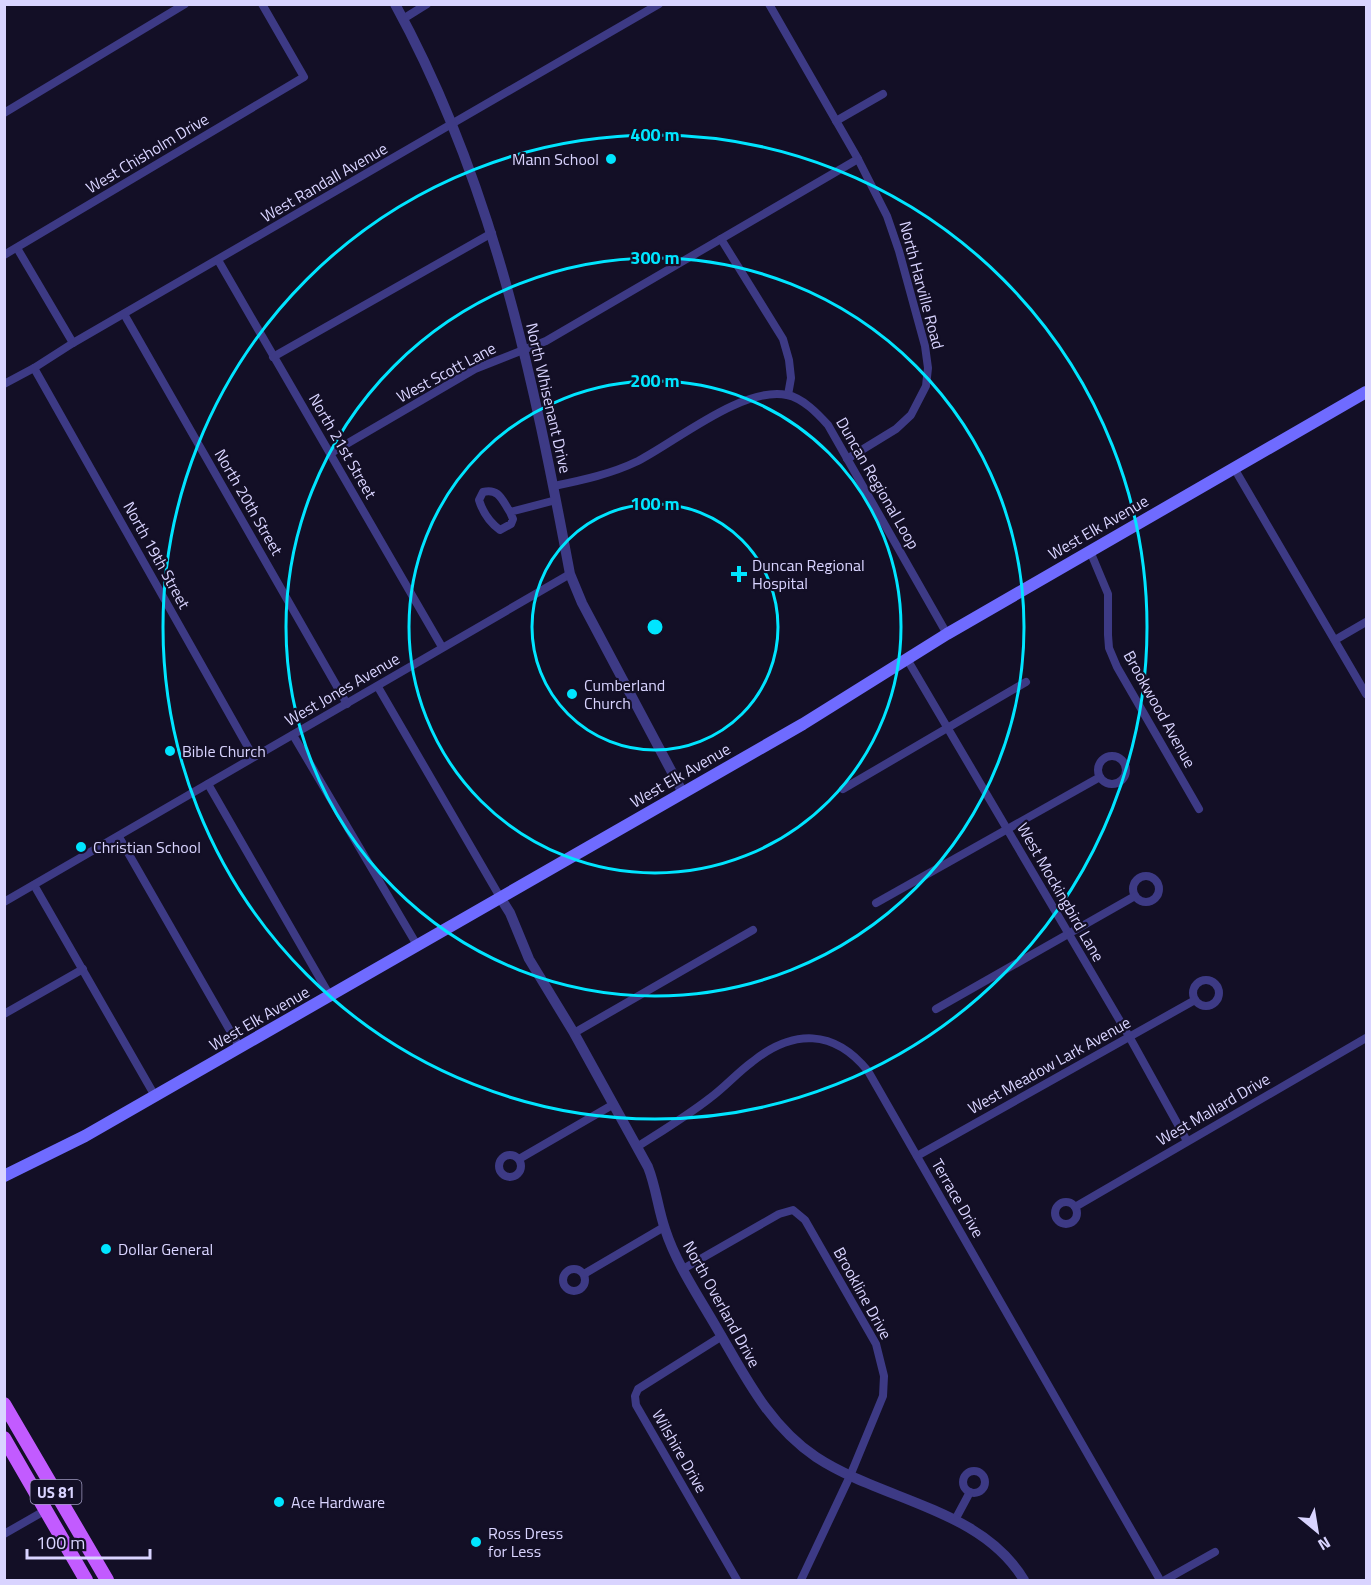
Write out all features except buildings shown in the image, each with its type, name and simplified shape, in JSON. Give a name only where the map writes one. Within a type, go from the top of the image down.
[{"type":"main road","name":"West Elk Avenue","points":[[4,1176],[84,1136],[240,1048],[803,724],[947,634],[1366,392]]},
{"type":"main road","name":"US 81","points":[[6,1408],[107,1581]]},
{"type":"main road","name":"US 81","points":[[4,1438],[86,1581]]},
{"type":"street","points":[[4,113],[185,4]]},
{"type":"street","name":"West Chisholm Drive","points":[[4,255],[304,77],[262,4]]},
{"type":"street","name":"North Whisenant Drive","points":[[395,4],[424,60],[452,125],[492,233],[524,351],[554,486],[570,574],[582,603],[683,793]]},
{"type":"street","points":[[403,19],[427,4]]},
{"type":"street","name":"West Randall Avenue","points":[[4,384],[660,4]]},
{"type":"street","name":"North Harville Road","points":[[769,4],[858,159],[887,216],[925,346],[928,368],[926,386],[911,415],[897,429],[847,459]]},
{"type":"street","points":[[836,121],[883,94]]},
{"type":"street","name":"West Scott Lane","points":[[331,453],[476,369],[546,341],[858,159]]},
{"type":"street","points":[[273,357],[492,233]]},
{"type":"street","points":[[554,486],[612,472],[638,460],[738,403],[759,396],[788,395],[791,378],[783,339],[721,239]]},
{"type":"street","points":[[17,248],[73,343]]},
{"type":"street","name":"North 21st Street","points":[[218,260],[442,647]]},
{"type":"street","name":"North 20th Street","points":[[124,314],[347,704]]},
{"type":"street","name":"North 19th Street","points":[[34,368],[253,756]]},
{"type":"street","name":"Duncan Regional Loop","points":[[788,395],[818,413],[828,425],[947,634]]},
{"type":"street","points":[[1234,468],[1366,694]]},
{"type":"street","points":[[490,490],[498,493],[510,512],[513,519],[511,524],[500,530],[492,524],[483,511],[479,500],[483,492],[490,490]]},
{"type":"street","points":[[510,512],[556,501]]},
{"type":"street","name":"Brookwood Avenue","points":[[1090,551],[1108,594],[1109,648],[1117,667],[1199,809]]},
{"type":"street","name":"West Jones Avenue","points":[[4,902],[570,574]]},
{"type":"street","points":[[1335,640],[1366,622]]},
{"type":"street","name":"West Mockingbird Lane","points":[[908,659],[1130,1038],[1187,1141]]},
{"type":"street","points":[[843,789],[1026,682]]},
{"type":"street","points":[[378,687],[500,897]]},
{"type":"street","points":[[293,735],[417,945]]},
{"type":"street","points":[[876,903],[1100,777]]},
{"type":"street","points":[[208,784],[330,996]]},
{"type":"street","points":[[119,837],[240,1048]]},
{"type":"street","points":[[34,885],[155,1096]]},
{"type":"street","points":[[936,1009],[1135,896]]},
{"type":"street","name":"North Overland Drive","points":[[500,897],[510,913],[529,959],[574,1033],[648,1167],[655,1185],[664,1227],[682,1269],[769,1415],[794,1441],[850,1476],[955,1520],[984,1536],[1024,1581]]},
{"type":"street","points":[[574,1033],[753,930]]},
{"type":"street","points":[[4,1014],[83,969]]},
{"type":"street","name":"West Meadow Lark Avenue","points":[[916,1156],[1195,1000]]},
{"type":"street","name":"Terrace Drive","points":[[637,1147],[712,1097],[773,1047],[793,1039],[810,1038],[826,1041],[858,1058],[868,1071],[1162,1581]]},
{"type":"street","name":"West Mallard Drive","points":[[1075,1207],[1366,1038]]},
{"type":"street","points":[[519,1159],[614,1104]]},
{"type":"street","name":"Brookline Drive","points":[[682,1269],[779,1214],[793,1210],[805,1220],[876,1344],[884,1376],[883,1396],[850,1476],[801,1581]]},
{"type":"street","points":[[584,1274],[664,1227]]},
{"type":"street","name":"Wilshire Drive","points":[[722,1336],[638,1389],[635,1396],[636,1405],[738,1581]]},
{"type":"street","points":[[955,1520],[970,1492]]},
{"type":"street","points":[[4,1534],[46,1510]]},
{"type":"street","points":[[1162,1581],[1215,1551]]},
{"type":"place","name":"Mann School","points":[[611,159]]},
{"type":"place","name":"Duncan Regional Hospital","points":[[739,574]]},
{"type":"place","name":"Cumberland Church","points":[[572,694]]},
{"type":"place","name":"Bible Church","points":[[170,751]]},
{"type":"place","name":"Christian School","points":[[81,847]]},
{"type":"place","name":"Dollar General","points":[[106,1249]]},
{"type":"place","name":"Ace Hardware","points":[[279,1502]]},
{"type":"place","name":"Ross Dress for Less","points":[[476,1542]]}]
